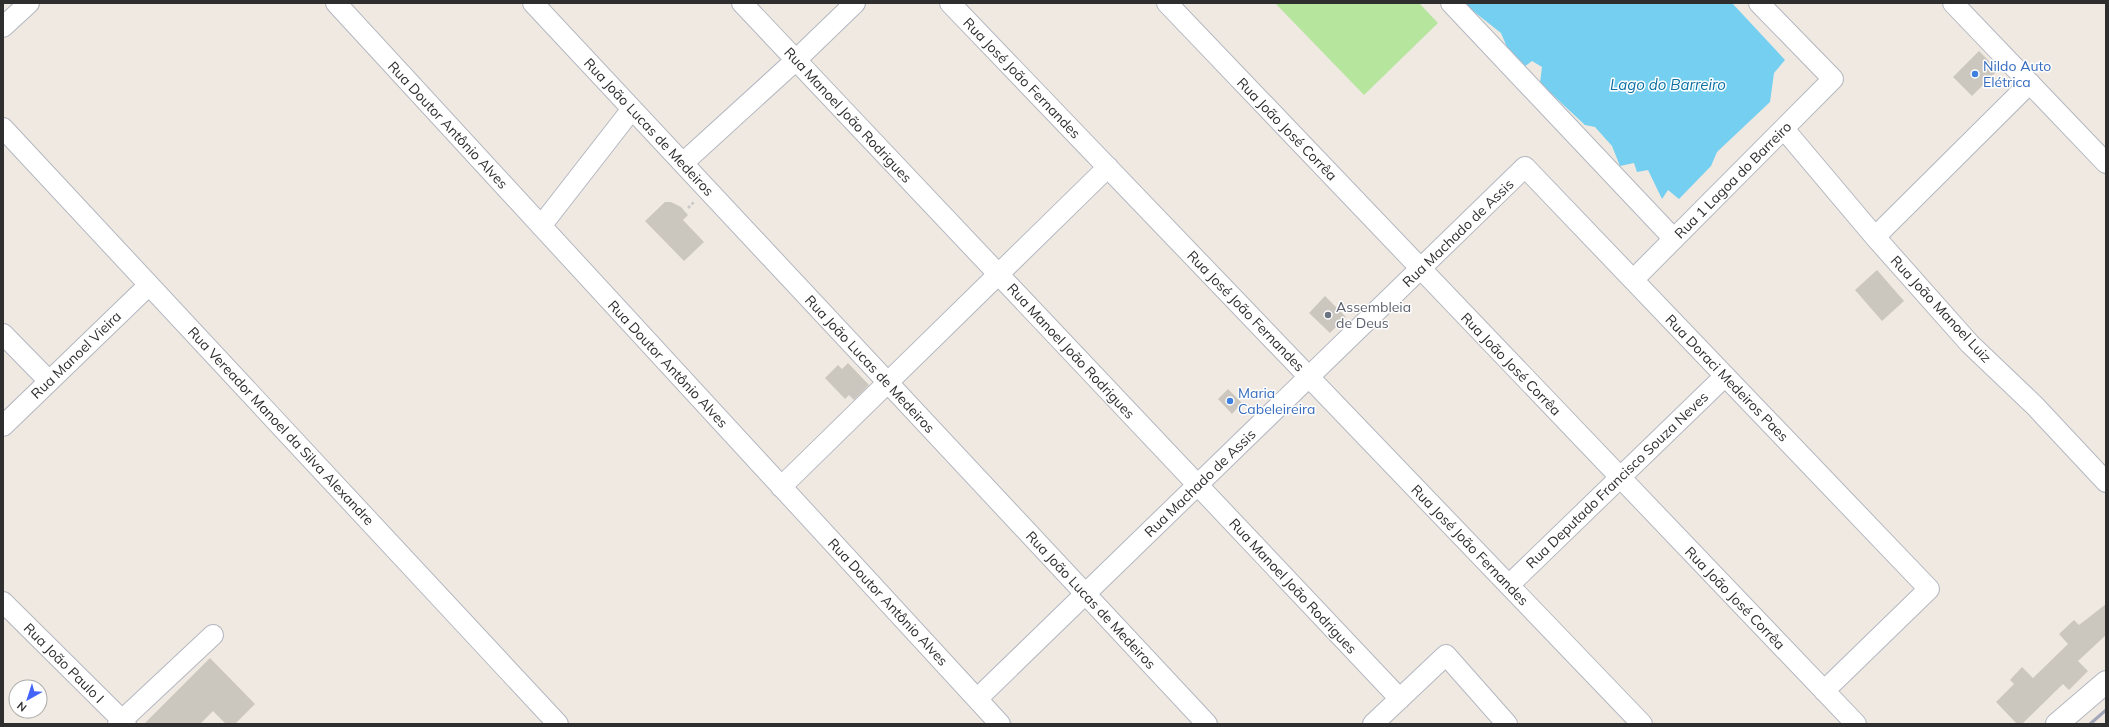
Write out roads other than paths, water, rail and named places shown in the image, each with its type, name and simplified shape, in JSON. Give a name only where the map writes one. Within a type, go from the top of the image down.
[{"type":"main road","points":[[2057,724],[2106,682]]},
{"type":"street","points":[[3,27],[29,3]]},
{"type":"street","name":"Rua Doutor Antônio Alves","points":[[336,3],[1000,724]]},
{"type":"street","name":"Rua João Lucas de Medeiros","points":[[533,3],[1207,724]]},
{"type":"street","name":"Rua Manoel João Rodrigues","points":[[742,3],[1400,699]]},
{"type":"street","points":[[683,163],[796,60],[855,3]]},
{"type":"street","name":"Rua José João Fernandes","points":[[950,3],[1642,724]]},
{"type":"street","name":"Rua João José Corrêa","points":[[1167,3],[1856,724]]},
{"type":"street","points":[[1451,3],[1674,239]]},
{"type":"street","name":"Rua 1 Lagoa do Barreiro","points":[[1634,280],[1833,79],[1759,3]]},
{"type":"street","points":[[1953,3],[2106,163]]},
{"type":"street","points":[[1874,237],[2030,83]]},
{"type":"street","points":[[541,226],[632,109]]},
{"type":"street","name":"Rua Vereador Manoel da Silva Alexandre","points":[[3,128],[558,724]]},
{"type":"street","name":"Rua João Manoel Luiz","points":[[1784,129],[1874,237],[1970,344],[2034,406],[2106,482]]},
{"type":"street","points":[[782,487],[1108,167]]},
{"type":"street","name":"Rua Machado de Assis","points":[[977,699],[1525,167]]},
{"type":"street","name":"Rua Doraci Medeiros Paes","points":[[1525,167],[1929,589],[1824,690]]},
{"type":"street","name":"Rua Manoel Vieira","points":[[3,426],[149,285]]},
{"type":"street","points":[[3,334],[49,381]]},
{"type":"street","name":"Rua Deputado Francisco Souza Neves","points":[[1509,585],[1725,376]]},
{"type":"street","name":"Rua João Paulo I","points":[[3,602],[122,723]]},
{"type":"street","points":[[122,723],[213,636]]},
{"type":"street","points":[[1373,724],[1446,655],[1507,724]]},
{"type":"water","name":"Lago do Barreiro","points":[[1463,3],[1732,3],[1785,60],[1774,73],[1770,102],[1717,152],[1711,166],[1679,199],[1668,190],[1662,199],[1648,170],[1637,172],[1634,163],[1620,166],[1612,146],[1595,127],[1585,125],[1540,83],[1542,67],[1532,61],[1524,67],[1510,54],[1501,33]]},
{"type":"railway","points":[[2090,724],[2106,710]]},
{"type":"place","name":"Nildo Auto Elétrica","points":[[1975,74]]},
{"type":"place","name":"Assembleia de Deus","points":[[1328,315]]},
{"type":"place","name":"Maria Cabeleireira","points":[[1230,401]]}]
